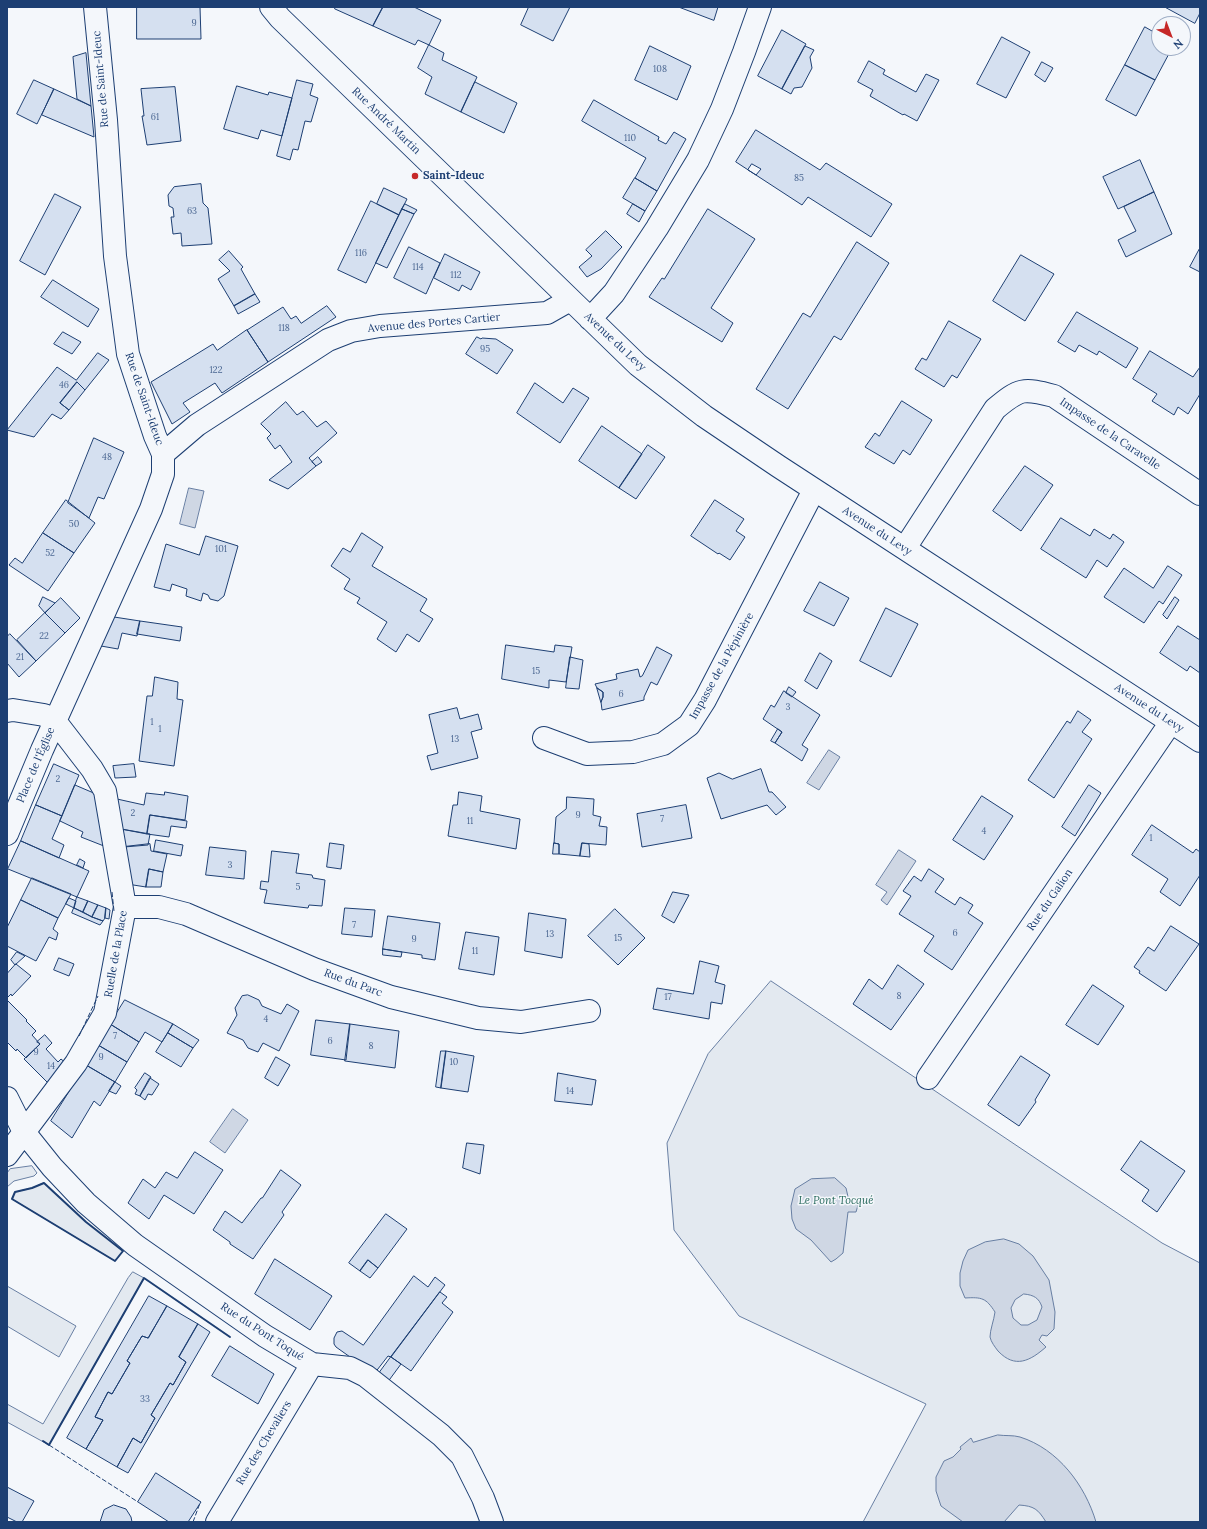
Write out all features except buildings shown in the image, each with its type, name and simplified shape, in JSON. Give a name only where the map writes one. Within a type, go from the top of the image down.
[{"type":"street","name":"Rue de Saint-Ideuc","points":[[55,721],[151,509],[163,474],[163,454],[155,436],[128,354],[115,256],[106,120],[95,7]]},
{"type":"street","name":"Rue André Martin","points":[[271,7],[280,18],[570,300]]},
{"type":"street","points":[[590,319],[614,293],[657,228],[698,160],[722,110],[760,7]]},
{"type":"street","name":"Avenue des Portes Cartier","points":[[163,454],[197,425],[328,340],[351,331],[380,326],[547,313],[570,300]]},
{"type":"street","name":"Avenue du Levy","points":[[570,300],[638,365],[704,416],[814,490],[1200,741]]},
{"type":"street","name":"Impasse de la Caravelle","points":[[904,548],[994,408],[1013,393],[1031,390],[1054,396],[1200,494]]},
{"type":"street","name":"Impasse de la Pépinière","points":[[544,738],[587,754],[633,752],[663,744],[689,725],[705,700],[814,490]]},
{"type":"street","name":"Place de l'Église","points":[[7,711],[13,710],[44,715],[55,721],[7,834]]},
{"type":"street","name":"Ruelle de la Place","points":[[7,1155],[76,1063],[105,1013],[125,907],[105,791],[92,769],[55,721]]},
{"type":"street","name":"Rue du Galion","points":[[928,1078],[1171,722]]},
{"type":"street","name":"Rue du Parc","points":[[125,907],[159,907],[186,914],[314,969],[391,997],[478,1018],[521,1022],[589,1011]]},
{"type":"street","points":[[7,1098],[24,1132]]},
{"type":"street","name":"Rue du Pont Toqué","points":[[24,1132],[52,1166],[86,1203],[135,1246],[265,1336],[312,1364],[350,1368],[366,1376],[441,1435],[462,1456],[483,1498],[492,1522]]},
{"type":"street","name":"Rue des Chevaliers","points":[[217,1522],[312,1364]]},
{"type":"green space","name":"Le Pont Tocqué","points":[[771,981],[1162,1243],[1200,1263],[1200,1522],[863,1522],[926,1404],[739,1316],[674,1230],[667,1143],[708,1054]]},
{"type":"green space","points":[[32,1166],[37,1173],[34,1176],[14,1181],[7,1187],[7,1173],[10,1169]]},
{"type":"green space","points":[[44,1183],[86,1222],[123,1251],[115,1261],[12,1199],[15,1192],[32,1188]]},
{"type":"green space","points":[[133,1272],[144,1278],[49,1445],[7,1422],[7,1404],[43,1424],[128,1278]]},
{"type":"green space","points":[[7,1286],[76,1326],[59,1357],[7,1326]]},
{"type":"shaded area","points":[[189,488],[204,491],[195,528],[180,524]]},
{"type":"shaded area","points":[[829,750],[840,757],[819,790],[807,783]]},
{"type":"shaded area","points":[[899,850],[916,861],[887,905],[881,900],[887,892],[876,885]]},
{"type":"shaded area","points":[[233,1109],[248,1120],[225,1153],[210,1142]]},
{"type":"shaded area","points":[[835,1178],[846,1188],[849,1201],[858,1205],[856,1212],[848,1212],[843,1253],[831,1262],[811,1240],[796,1229],[792,1219],[791,1206],[795,1189],[811,1179]]},
{"type":"shaded area","points":[[1004,1239],[1019,1244],[1033,1256],[1049,1280],[1055,1312],[1054,1329],[1047,1336],[1042,1335],[1039,1340],[1046,1347],[1028,1359],[1022,1361],[1010,1360],[998,1351],[992,1343],[990,1337],[995,1312],[983,1299],[965,1298],[960,1286],[960,1273],[968,1250],[985,1242]],"holes":[[[1024,1294],[1028,1294],[1038,1299],[1042,1307],[1037,1320],[1028,1325],[1021,1325],[1013,1318],[1011,1308],[1015,1300]]]},
{"type":"shaded area","points":[[998,1435],[1020,1437],[1034,1443],[1058,1459],[1077,1482],[1085,1495],[1096,1522],[1046,1522],[1041,1514],[1032,1507],[1019,1505],[1004,1522],[963,1522],[941,1506],[936,1491],[936,1477],[944,1461],[953,1457],[961,1449],[960,1447],[971,1438],[973,1442]]},
{"type":"fence","points":[[112,892],[114,911]]},
{"type":"fence","points":[[79,1036],[98,996]]},
{"type":"fence","points":[[49,1445],[138,1502]]},
{"type":"fence","points":[[193,1522],[200,1503]]},
{"type":"wall","points":[[44,1183],[86,1222],[123,1251],[115,1261],[12,1199],[15,1192],[32,1188],[44,1183]]},
{"type":"wall","points":[[43,1441],[49,1445],[144,1278],[230,1337]]},
{"type":"place","name":"Saint-Ideuc","points":[[415,176]]}]
